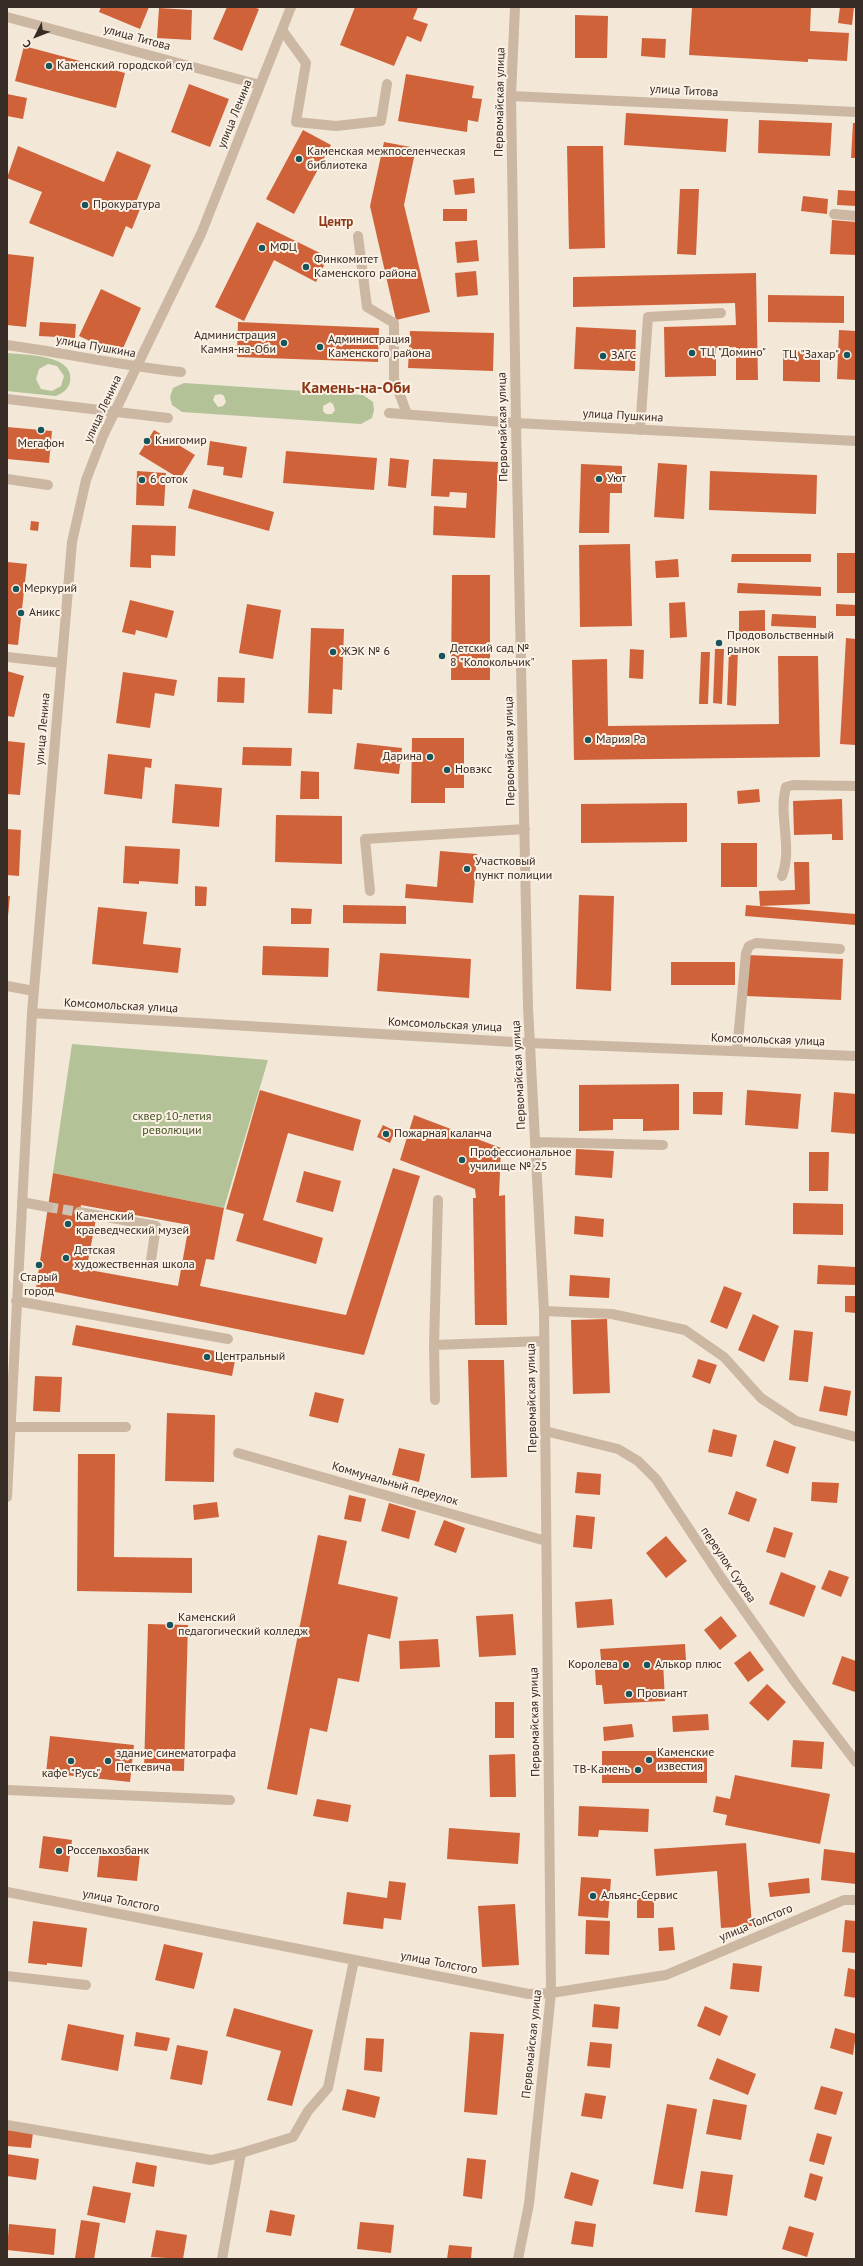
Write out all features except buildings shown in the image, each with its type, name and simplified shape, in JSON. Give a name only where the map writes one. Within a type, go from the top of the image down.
[{"type":"street","name":"улица Ленина","points":[[7,1497],[32,1013],[72,542],[86,480],[114,413],[201,234],[291,7]]},
{"type":"street","name":"Первомайская улица","points":[[515,7],[511,96],[516,423],[530,1043],[544,1311],[551,1993],[529,2204],[518,2259]]},
{"type":"street","name":"улица Титова","points":[[7,17],[260,85]]},
{"type":"street","points":[[282,30],[306,63],[296,122],[336,126],[381,121],[387,84]]},
{"type":"street","name":"улица Титова","points":[[511,96],[856,112]]},
{"type":"street","points":[[834,214],[856,216]]},
{"type":"street","points":[[358,236],[367,308],[394,323],[394,379],[407,414]]},
{"type":"street","points":[[640,430],[648,317],[721,313]]},
{"type":"street","name":"улица Пушкина","points":[[7,345],[60,353],[137,368],[181,372]]},
{"type":"street","points":[[7,399],[114,413],[168,418]]},
{"type":"street","name":"улица Пушкина","points":[[389,413],[516,423],[856,442]]},
{"type":"street","points":[[7,479],[48,485]]},
{"type":"street","points":[[7,657],[62,663]]},
{"type":"street","points":[[782,876],[787,852],[784,797],[786,787],[793,785],[856,786]]},
{"type":"street","points":[[370,891],[365,839],[525,829]]},
{"type":"street","points":[[737,1052],[746,952],[749,946],[756,943],[840,948]]},
{"type":"street","points":[[7,986],[34,991]]},
{"type":"street","name":"Комсомольская улица","points":[[32,1013],[530,1043],[856,1056]]},
{"type":"street","points":[[535,1142],[663,1145]]},
{"type":"street","points":[[435,1400],[434,1344],[438,1200]]},
{"type":"street","points":[[22,1202],[48,1207]]},
{"type":"street","points":[[80,1212],[156,1226],[151,1260]]},
{"type":"street","points":[[16,1301],[228,1339]]},
{"type":"street","points":[[544,1311],[612,1314],[685,1330],[724,1357],[761,1398],[796,1421],[856,1437]]},
{"type":"street","points":[[434,1344],[544,1341]]},
{"type":"street","points":[[10,1427],[126,1427]]},
{"type":"street","name":"переулок Сухова","points":[[545,1431],[618,1449],[638,1461],[656,1479],[720,1576],[795,1682],[856,1762]]},
{"type":"street","name":"Коммунальный переулок","points":[[238,1453],[546,1541]]},
{"type":"street","points":[[7,1790],[230,1800]]},
{"type":"street","name":"улица Толстого","points":[[7,1892],[529,1994],[551,1993],[666,1975],[844,1900],[856,1900]]},
{"type":"street","points":[[7,2125],[211,2160],[242,2153],[293,2136],[308,2111],[328,2088],[354,1960]]},
{"type":"street","points":[[7,1976],[86,1985]]},
{"type":"street","points":[[222,2259],[242,2153]]},
{"type":"green space","points":[[7,353],[36,356],[57,361],[65,366],[70,373],[70,382],[68,387],[62,393],[55,396],[7,391]],"holes":[[[48,364],[57,366],[64,376],[61,386],[52,391],[41,389],[36,379],[39,369]]]},
{"type":"green space","points":[[184,383],[363,395],[373,402],[374,410],[372,418],[361,424],[182,412],[172,405],[170,397],[173,388]],"holes":[[[221,394],[224,396],[226,402],[223,406],[218,407],[213,400],[215,395]],[[330,402],[333,404],[335,410],[332,414],[326,414],[323,411],[323,406]]]},
{"type":"green space","name":"сквер 10-летия революции","points":[[72,1044],[268,1060],[224,1208],[53,1173]]},
{"type":"tunnel","points":[[48,1207],[79,1212]]},
{"type":"place","name":"Каменский городской суд","points":[[49,66]]},
{"type":"place","name":"Каменская межпоселенческая библиотека","points":[[299,159]]},
{"type":"place","name":"Прокуратура","points":[[85,205]]},
{"type":"place","name":"МФЦ","points":[[262,248]]},
{"type":"place","name":"Финкомитет Каменского района","points":[[306,267]]},
{"type":"place","name":"Администрация Камня-на-Оби","points":[[284,343]]},
{"type":"place","name":"Администрация Каменского района","points":[[320,347]]},
{"type":"place","name":"ТЦ \"Домино\"","points":[[692,353]]},
{"type":"place","name":"ТЦ \"Захар\"","points":[[847,355]]},
{"type":"place","name":"ЗАГС","points":[[603,356]]},
{"type":"place","name":"Мегафон","points":[[41,430]]},
{"type":"place","name":"Книгомир","points":[[147,441]]},
{"type":"place","name":"Уют","points":[[599,479]]},
{"type":"place","name":"6 соток","points":[[142,480]]},
{"type":"place","name":"Меркурий","points":[[16,589]]},
{"type":"place","name":"Аникс","points":[[21,613]]},
{"type":"place","name":"Продовольственный рынок","points":[[719,643]]},
{"type":"place","name":"ЖЭК № 6","points":[[333,652]]},
{"type":"place","name":"Детский сад № 8 \"Колокольчик\"","points":[[442,656]]},
{"type":"place","name":"Мария Ра","points":[[588,740]]},
{"type":"place","name":"Дарина","points":[[430,757]]},
{"type":"place","name":"Новэкс","points":[[447,770]]},
{"type":"place","name":"Участковый пункт полиции","points":[[467,869]]},
{"type":"place","name":"Пожарная каланча","points":[[386,1134]]},
{"type":"place","name":"Профессиональное училище № 25","points":[[462,1160]]},
{"type":"place","name":"Каменский краеведческий музей","points":[[68,1224]]},
{"type":"place","name":"Детская художественная школа","points":[[66,1258]]},
{"type":"place","name":"Старый город","points":[[39,1265]]},
{"type":"place","name":"Центральный","points":[[207,1357]]},
{"type":"place","name":"Каменский педагогический колледж","points":[[170,1625]]},
{"type":"place","name":"Королева","points":[[626,1665]]},
{"type":"place","name":"Алькор плюс","points":[[647,1665]]},
{"type":"place","name":"Провиант","points":[[629,1694]]},
{"type":"place","name":"Каменские известия","points":[[649,1760]]},
{"type":"place","name":"кафе \"Русь\"","points":[[71,1761]]},
{"type":"place","name":"здание синематографа Петкевича","points":[[108,1761]]},
{"type":"place","name":"ТВ-Камень","points":[[638,1770]]},
{"type":"place","name":"Россельхозбанк","points":[[59,1851]]},
{"type":"place","name":"Альянс-Сервис","points":[[593,1896]]},
{"type":"district","name":"Центр","points":[[336,222]]},
{"type":"district","name":"Камень-на-Оби","points":[[356,388]]}]
